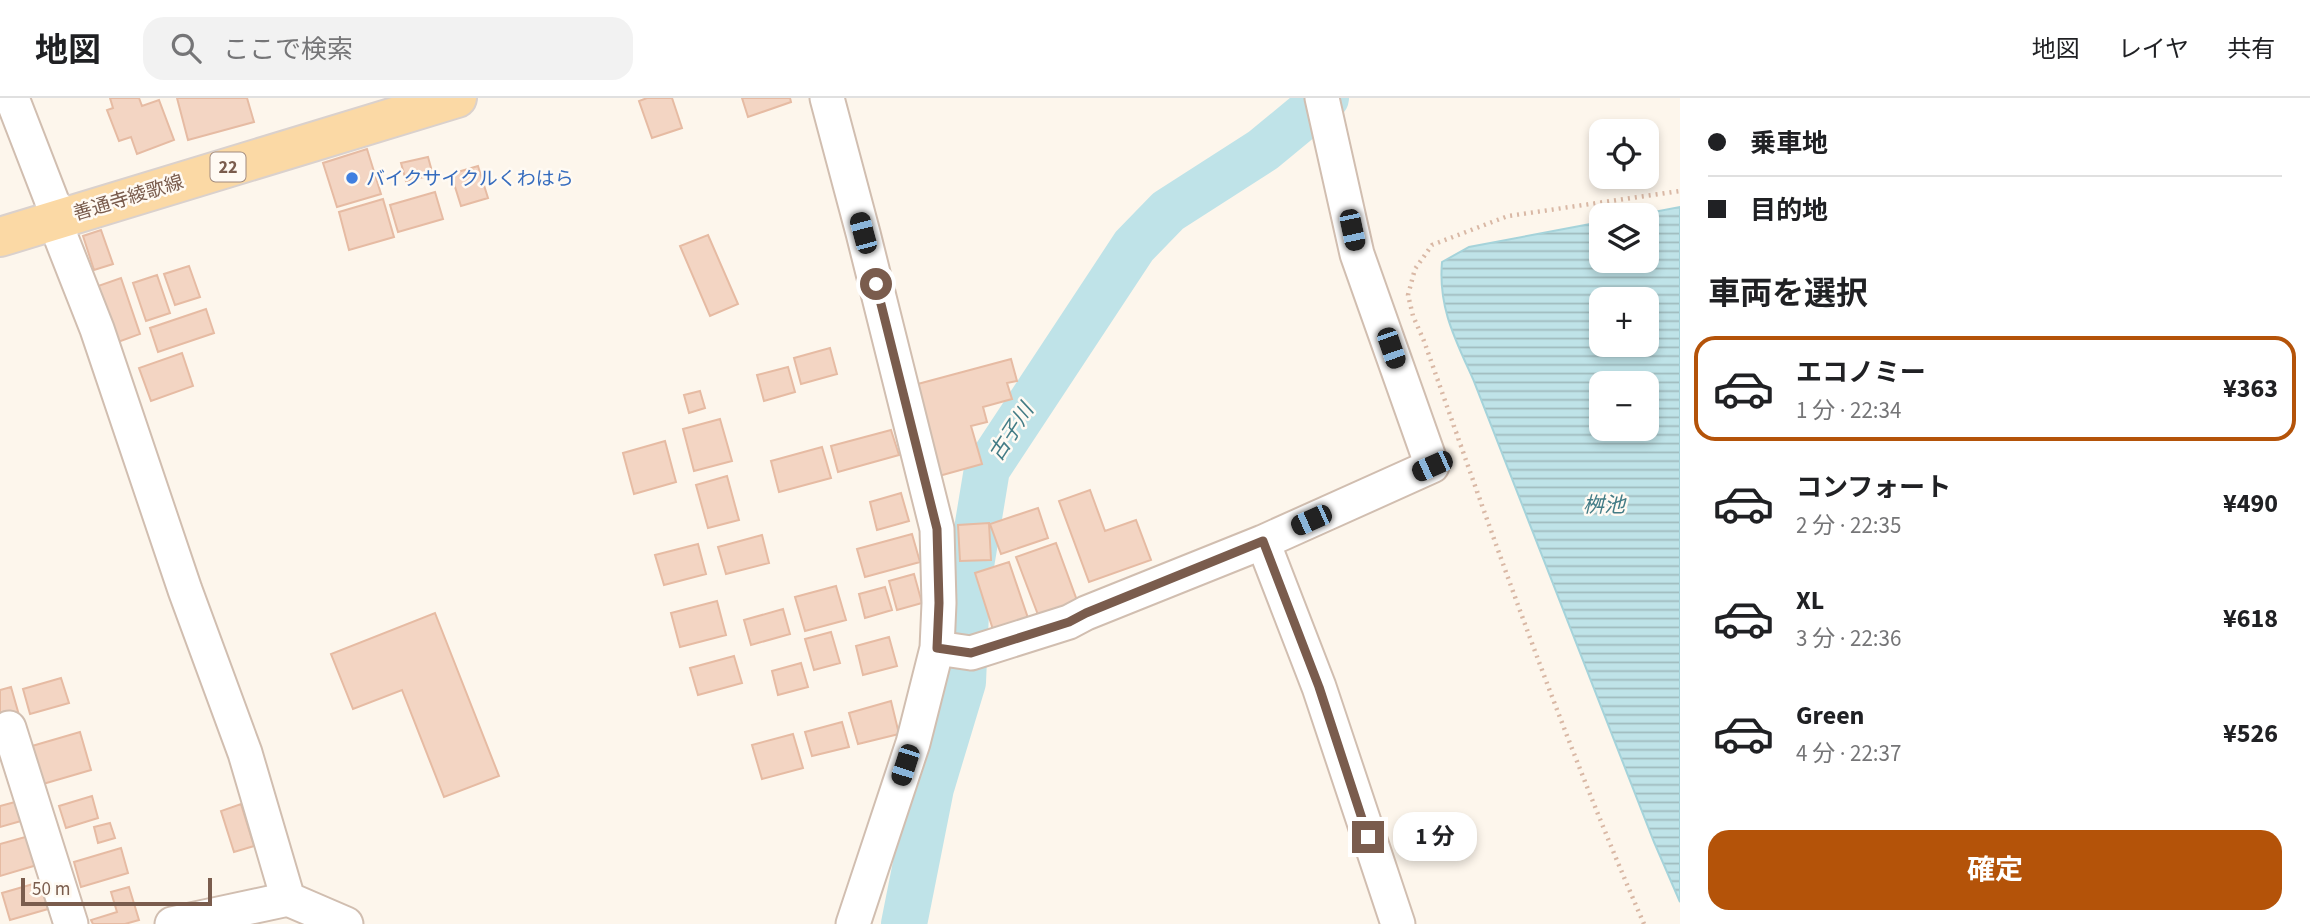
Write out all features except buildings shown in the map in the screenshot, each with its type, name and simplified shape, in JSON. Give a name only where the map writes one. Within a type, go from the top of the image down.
[{"type":"main road","name":"善通寺綾歌線","points":[[0,237],[457,98]]},
{"type":"street","points":[[12,98],[53,204],[65,216],[60,235],[101,342],[185,590],[244,753],[288,899]]},
{"type":"street","points":[[827,98],[937,529],[937,648],[913,743],[853,924]]},
{"type":"street","points":[[937,648],[971,653],[1069,622],[1263,541],[1432,466],[1357,254],[1322,98]]},
{"type":"street","points":[[1263,541],[1319,687],[1398,924]]},
{"type":"street","points":[[9,728],[71,924]]},
{"type":"street","points":[[172,924],[288,899],[346,924]]},
{"type":"path","points":[[1644,924],[1606,837],[1510,586],[1413,316],[1408,295],[1415,269],[1432,245],[1444,240],[1507,216],[1680,191]]},
{"type":"water","name":"桝池","points":[[1680,207],[1680,902],[1449,322],[1441,278],[1442,262],[1469,247],[1589,224],[1589,273],[1659,273],[1659,211]]},
{"type":"waterway","name":"古子川","points":[[904,924],[931,788],[963,682],[967,590],[987,469],[1134,246],[1168,211],[1263,150],[1326,98]]},
{"type":"place","name":"バイクサイクルくわはら","points":[[352,178]]},
{"type":"route","points":[[876,284],[937,529],[937,648],[971,653],[1069,622],[1263,541],[1319,687],[1368,837]]}]
